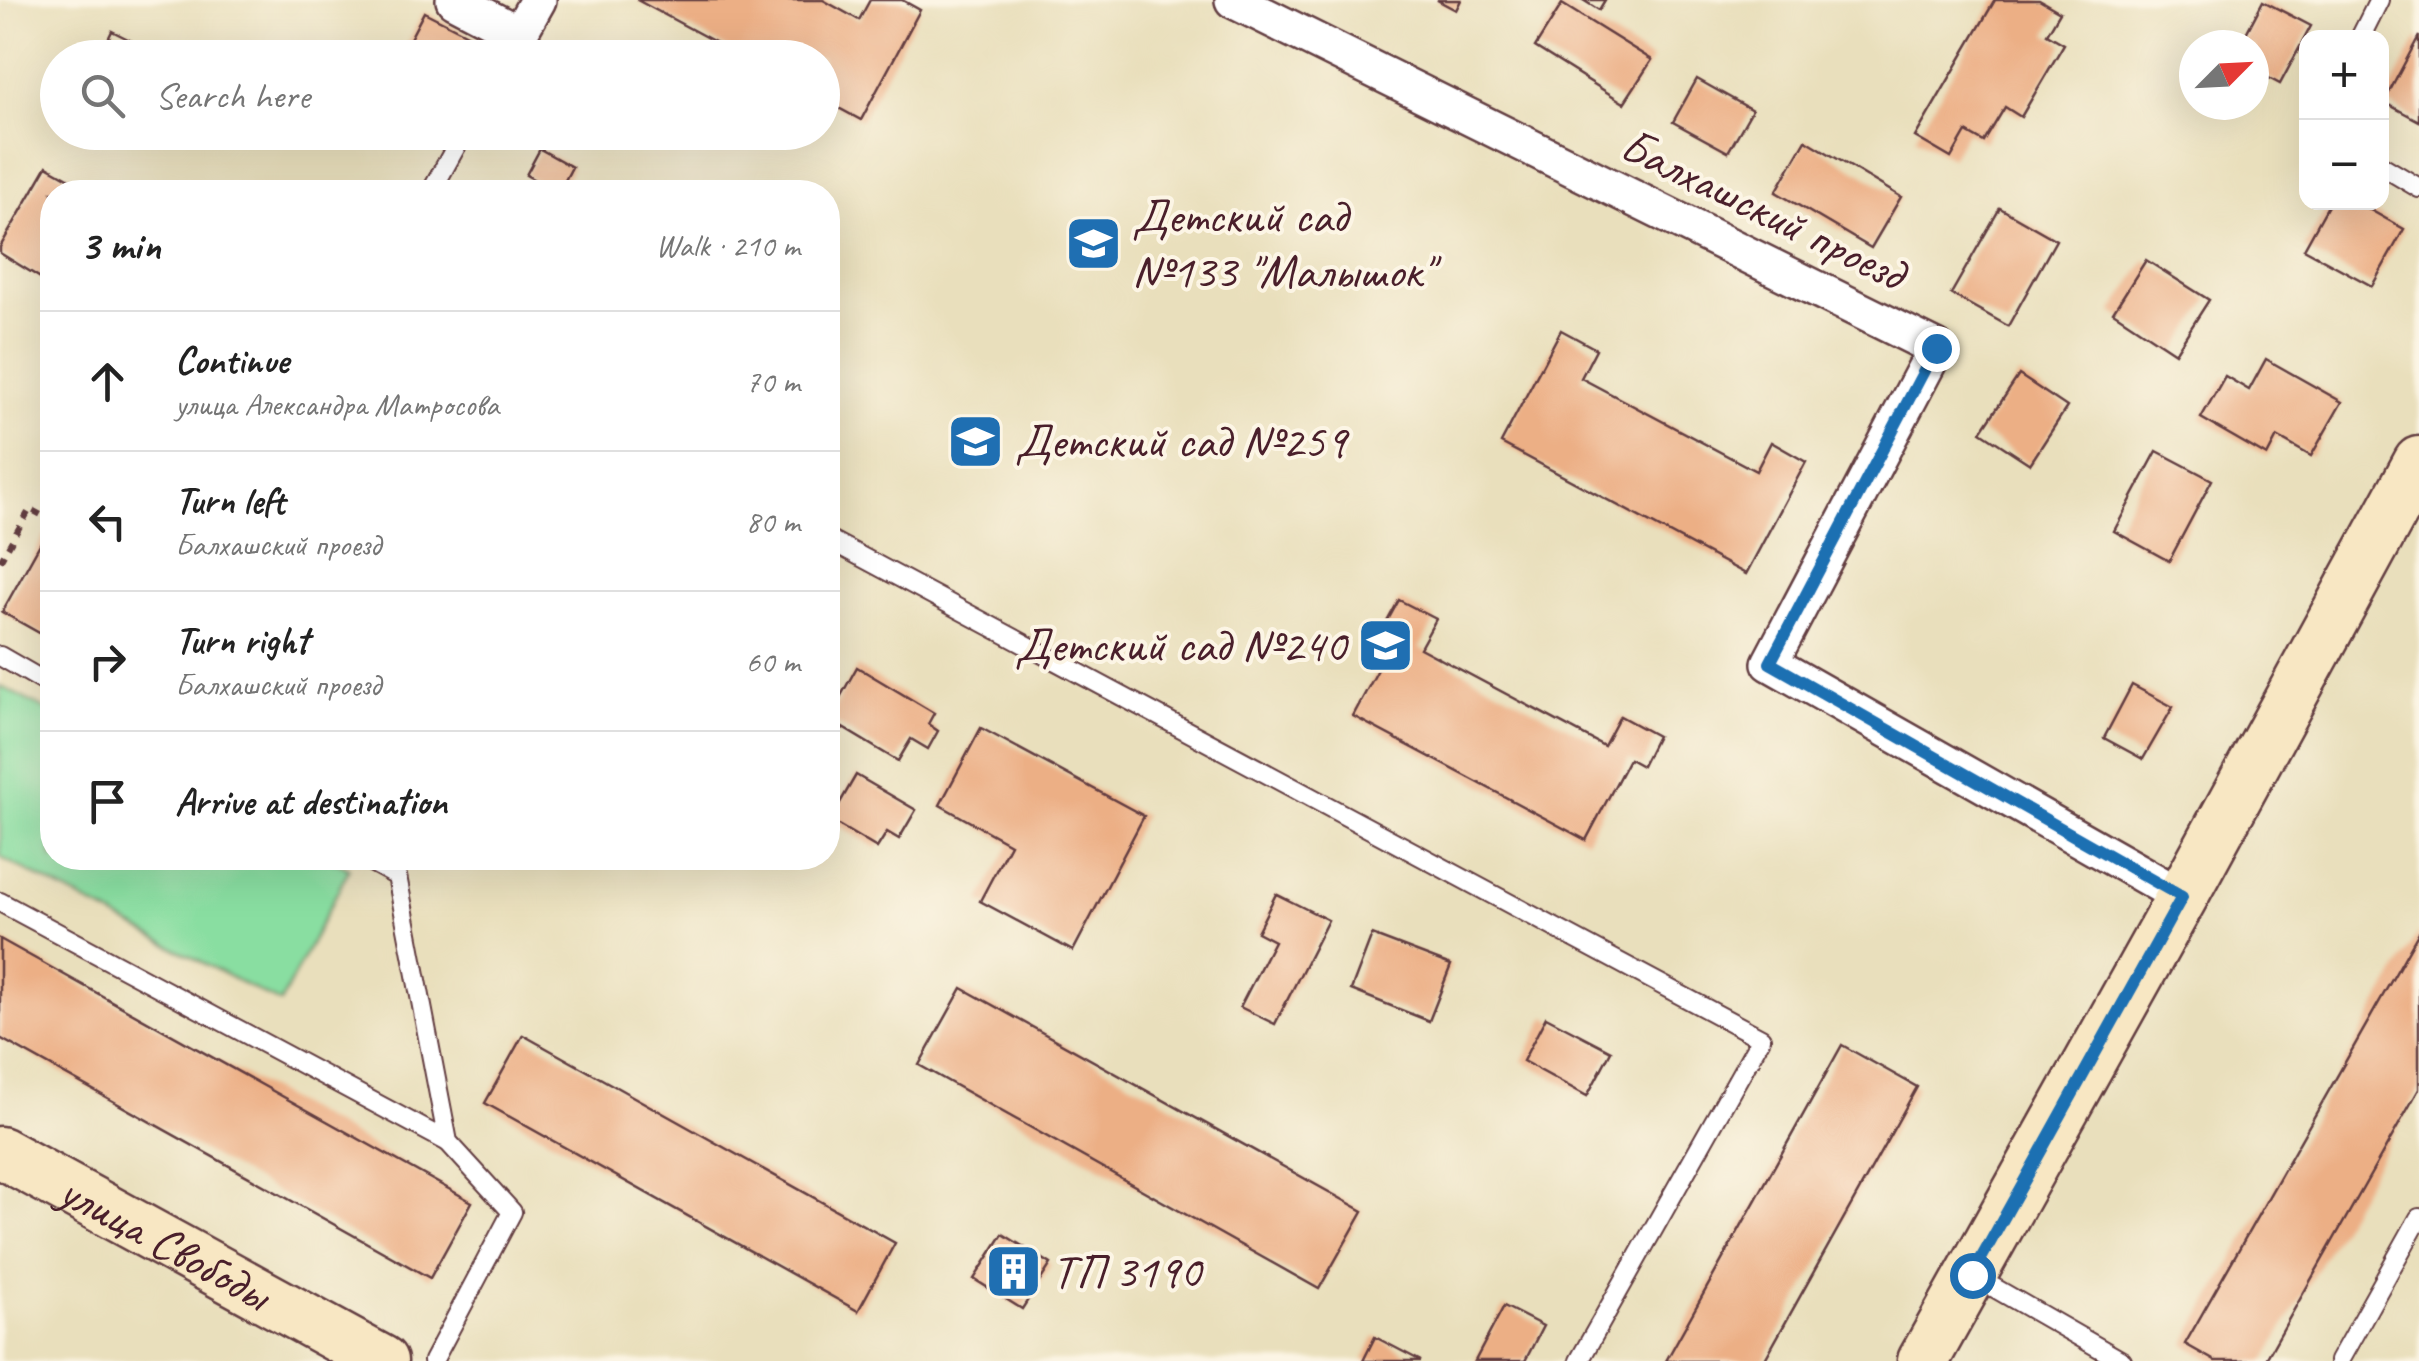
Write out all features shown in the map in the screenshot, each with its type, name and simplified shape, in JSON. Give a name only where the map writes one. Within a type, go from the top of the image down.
[{"type":"street","points":[[454,0],[504,40]]},
{"type":"street","points":[[515,40],[538,0]]},
{"type":"street","name":"Балхашский проезд","points":[[1233,0],[1936,348],[1770,663],[2182,897]]},
{"type":"street","points":[[1923,1361],[2415,478]]},
{"type":"street","name":"улица Свободы","points":[[0,1152],[382,1361]]},
{"type":"lane","points":[[2364,30],[2379,0]]},
{"type":"lane","points":[[438,180],[454,150]]},
{"type":"lane","points":[[2389,170],[2419,188]]},
{"type":"lane","points":[[840,545],[1761,1038],[1579,1361]]},
{"type":"lane","points":[[0,656],[40,679]]},
{"type":"lane","points":[[386,870],[397,876],[448,1142]]},
{"type":"lane","points":[[0,902],[448,1142],[512,1212],[433,1361]]},
{"type":"lane","points":[[2339,1361],[2419,1218]]},
{"type":"lane","points":[[1972,1275],[2122,1361]]},
{"type":"path","points":[[0,560],[30,509],[40,514]]},
{"type":"green space","points":[[0,686],[40,707],[40,870],[348,870],[280,1003],[0,857]]},
{"type":"building","points":[[637,0],[823,0],[859,20],[870,0],[902,0],[920,10],[861,120],[840,109],[840,40],[711,40]]},
{"type":"building","points":[[1437,0],[1461,0],[1456,10]]},
{"type":"building","points":[[1583,0],[1605,0],[1599,10]]},
{"type":"building","points":[[1995,0],[2039,0],[2060,12],[2047,34],[2064,44],[2021,117],[2005,107],[1984,142],[1966,132],[1951,158],[1915,137]]},
{"type":"building","points":[[2263,1],[2311,26],[2309,30],[2299,30],[2299,48],[2280,84],[2269,78],[2269,30],[2248,30]]},
{"type":"building","points":[[1562,4],[1652,60],[1624,103],[1535,47]]},
{"type":"building","points":[[424,12],[475,38],[474,40],[409,40]]},
{"type":"building","points":[[112,31],[130,40],[108,40]]},
{"type":"building","points":[[2419,36],[2419,121],[2389,105],[2389,93]]},
{"type":"building","points":[[1697,79],[1752,110],[1728,152],[1673,122]]},
{"type":"building","points":[[1806,140],[1901,197],[1871,248],[1776,192]]},
{"type":"building","points":[[539,150],[572,167],[565,180],[535,180],[526,175]]},
{"type":"building","points":[[47,166],[72,180],[40,180],[40,278],[0,253]]},
{"type":"building","points":[[2000,208],[2056,240],[2008,326],[1951,294]]},
{"type":"building","points":[[2326,210],[2370,210],[2404,229],[2372,286],[2304,249]]},
{"type":"building","points":[[2146,260],[2209,300],[2175,353],[2113,312]]},
{"type":"building","points":[[1561,330],[1596,349],[1581,378],[1756,471],[1771,442],[1806,462],[1746,574],[1501,443]]},
{"type":"building","points":[[2266,359],[2342,402],[2311,456],[2277,437],[2267,456],[2201,418],[2225,376],[2249,390]]},
{"type":"building","points":[[2019,375],[2067,407],[2030,464],[1981,432]]},
{"type":"building","points":[[2157,451],[2212,480],[2169,561],[2114,531]]},
{"type":"building","points":[[40,544],[40,633],[2,612]]},
{"type":"building","points":[[1399,600],[1436,619],[1420,648],[1604,746],[1620,716],[1657,736],[1642,766],[1629,759],[1586,840],[1353,716],[1396,636],[1383,629]]},
{"type":"building","points":[[857,667],[934,713],[928,724],[938,731],[928,749],[911,739],[898,761],[840,726],[840,697]]},
{"type":"building","points":[[2132,685],[2173,707],[2143,759],[2104,738]]},
{"type":"building","points":[[981,728],[1144,816],[1073,951],[980,901],[1010,844],[940,805]]},
{"type":"building","points":[[856,775],[916,810],[899,839],[887,832],[877,848],[840,826],[840,803]]},
{"type":"building","points":[[1276,894],[1328,920],[1275,1024],[1240,1007],[1274,941],[1257,932]]},
{"type":"building","points":[[2419,932],[2419,1089],[2265,1361],[2215,1361],[2185,1344]]},
{"type":"building","points":[[1372,935],[1451,965],[1429,1021],[1351,990]]},
{"type":"building","points":[[0,939],[472,1202],[430,1278],[0,1038]]},
{"type":"building","points":[[962,988],[1363,1211],[1319,1289],[919,1065]]},
{"type":"building","points":[[1546,1017],[1611,1051],[1587,1096],[1523,1061]]},
{"type":"building","points":[[523,1035],[895,1243],[858,1311],[485,1103]]},
{"type":"building","points":[[1842,1045],[1917,1087],[1764,1361],[1666,1361]]},
{"type":"building","name":"ТП 3190","points":[[1003,1234],[1051,1264],[1022,1309],[974,1279]]},
{"type":"building","points":[[1504,1306],[1543,1326],[1525,1361],[1475,1361]]},
{"type":"building","points":[[1375,1337],[1421,1361],[1363,1361]]},
{"type":"place","name":"Детский сад №133 \"Малышок\"","points":[[1093,244]]},
{"type":"place","name":"Детский сад №259","points":[[976,441]]},
{"type":"place","name":"Детский сад №240","points":[[1385,645]]},
{"type":"place","name":"ТП 3190","points":[[1013,1271]]},
{"type":"route","points":[[1936,348],[1770,663],[2182,897],[1972,1275]]}]
